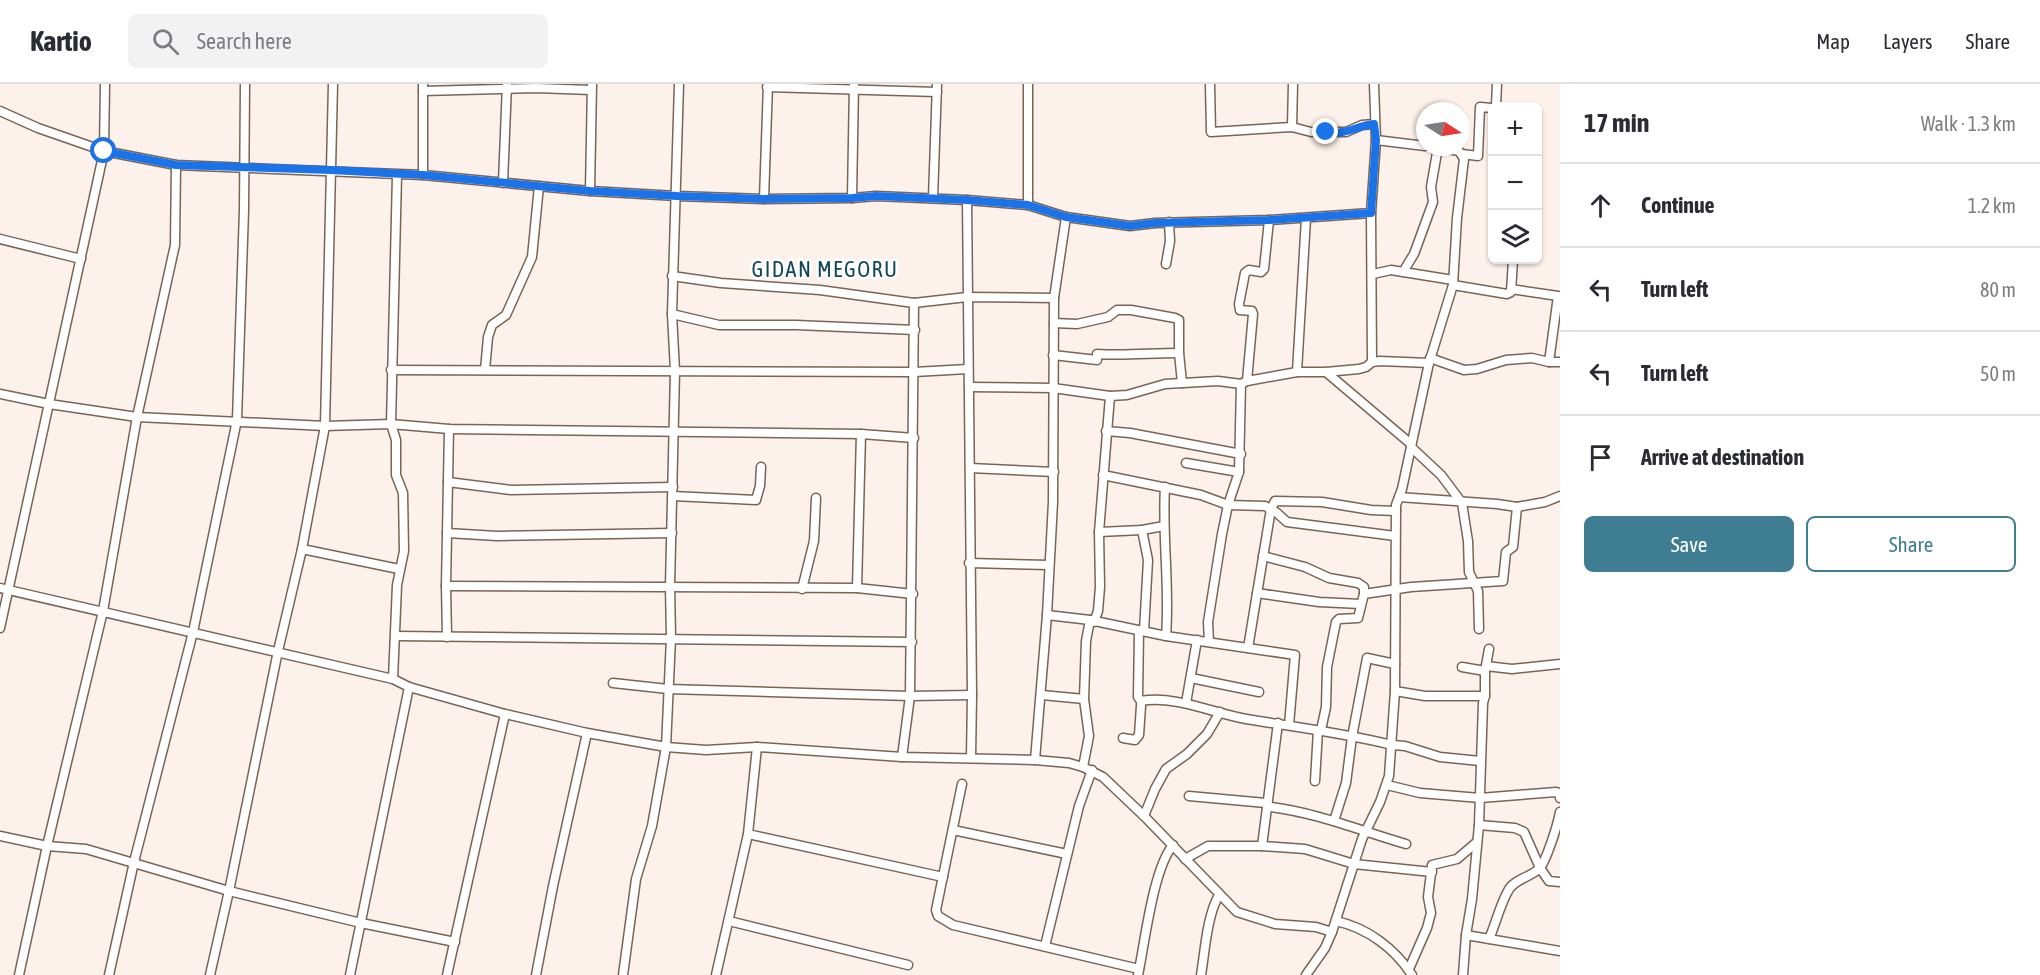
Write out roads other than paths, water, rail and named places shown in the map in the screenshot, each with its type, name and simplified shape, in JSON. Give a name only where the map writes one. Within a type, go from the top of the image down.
[{"type":"street","points":[[0,628],[4,589],[49,404],[104,151],[105,84]]},
{"type":"street","points":[[109,975],[134,862],[193,632],[237,420],[245,84]]},
{"type":"street","points":[[210,975],[230,891],[278,651],[302,549],[325,426],[333,84]]},
{"type":"street","points":[[623,975],[636,879],[652,826],[666,747],[671,638],[675,371],[672,276],[677,196],[679,84]]},
{"type":"street","points":[[1028,205],[1029,84]]},
{"type":"street","points":[[1210,84],[1211,132],[1292,127],[1311,132],[1336,133],[1351,132],[1362,125],[1374,124]]},
{"type":"street","points":[[1292,127],[1293,84]]},
{"type":"street","points":[[1372,362],[1371,213],[1376,140],[1374,84]]},
{"type":"street","points":[[1495,102],[1497,84]]},
{"type":"street","points":[[503,183],[507,86]]},
{"type":"street","points":[[764,199],[767,86],[937,88],[933,198]]},
{"type":"street","points":[[423,175],[423,88],[591,87],[590,191]]},
{"type":"street","points":[[852,198],[855,87]]},
{"type":"street","points":[[1470,155],[1478,156],[1480,107],[1488,107]]},
{"type":"street","points":[[0,111],[38,128],[104,151],[176,165],[423,175],[590,191],[677,196],[764,199],[876,196],[967,200],[1028,205],[1066,217],[1130,226],[1169,222],[1269,220],[1371,213]]},
{"type":"street","points":[[1376,140],[1416,145]]},
{"type":"street","points":[[1403,272],[1414,254],[1433,202],[1431,187],[1435,156]]},
{"type":"street","points":[[1306,975],[1325,948],[1332,932],[1365,832],[1387,785],[1395,692],[1396,511],[1429,361],[1453,283],[1463,156]]},
{"type":"street","points":[[20,975],[47,846],[104,611],[137,417],[175,245],[176,165]]},
{"type":"street","points":[[393,679],[397,585],[404,551],[403,493],[396,475],[396,440],[391,424],[397,175]]},
{"type":"street","points":[[485,370],[488,337],[492,325],[506,315],[532,257],[538,186]]},
{"type":"street","points":[[967,200],[971,758]]},
{"type":"street","points":[[1035,760],[1042,695],[1054,472],[1054,298],[1066,217]]},
{"type":"street","points":[[1296,372],[1306,218]]},
{"type":"street","points":[[1209,642],[1208,622],[1228,505],[1239,472],[1241,454],[1244,383],[1253,314],[1251,311],[1240,310],[1239,304],[1245,273],[1249,270],[1261,272],[1264,269],[1269,220]]},
{"type":"street","points":[[1166,264],[1170,241],[1169,222]]},
{"type":"street","points":[[0,239],[81,259]]},
{"type":"street","points":[[1373,274],[1391,270],[1507,294],[1511,289],[1514,264]]},
{"type":"street","points":[[672,276],[722,283],[748,283],[820,290],[914,303],[967,297],[1054,298]]},
{"type":"street","points":[[1511,289],[1558,296],[1558,318],[1549,362]]},
{"type":"street","points":[[902,757],[910,696],[912,642],[914,303]]},
{"type":"street","points":[[1054,323],[1077,324],[1108,317],[1117,310],[1156,313],[1179,320],[1182,383]]},
{"type":"street","points":[[672,314],[719,326],[796,325],[915,330]]},
{"type":"street","points":[[1053,355],[1097,360],[1097,354],[1123,356],[1179,353]]},
{"type":"street","points":[[969,387],[1053,388],[1110,396],[1127,395],[1165,384],[1218,381],[1244,383],[1296,372],[1359,369],[1372,362],[1380,361],[1429,361],[1464,370],[1477,369],[1506,360],[1532,358],[1560,362]]},
{"type":"street","points":[[391,370],[914,372],[968,369]]},
{"type":"street","points":[[1326,372],[1411,445],[1441,475],[1462,503],[1468,541],[1468,568],[1478,591],[1479,629]]},
{"type":"street","points":[[0,394],[137,417],[325,426],[391,424],[449,429],[861,434],[914,438]]},
{"type":"street","points":[[1045,946],[1088,769],[1089,730],[1084,699],[1086,640],[1092,621],[1098,612],[1099,532],[1110,396]]},
{"type":"street","points":[[447,637],[449,429]]},
{"type":"street","points":[[1106,431],[1130,433],[1241,454]]},
{"type":"street","points":[[857,588],[861,434]]},
{"type":"street","points":[[1185,463],[1239,472]]},
{"type":"street","points":[[448,482],[511,490],[673,491],[756,500],[760,486],[761,467]]},
{"type":"street","points":[[970,468],[1054,472]]},
{"type":"street","points":[[1103,475],[1201,495],[1228,505],[1265,506],[1287,522],[1395,536]]},
{"type":"street","points":[[1165,487],[1164,526],[1168,599],[1166,636]]},
{"type":"street","points":[[1399,497],[1517,507],[1545,502],[1560,496]]},
{"type":"street","points":[[802,589],[814,541],[816,498]]},
{"type":"street","points":[[1248,648],[1271,509],[1275,501],[1322,502],[1371,510],[1396,511]]},
{"type":"street","points":[[1364,594],[1411,587],[1503,581],[1506,552],[1513,547],[1517,507]]},
{"type":"street","points":[[1099,532],[1142,530],[1164,526]]},
{"type":"street","points":[[1123,738],[1135,740],[1138,738],[1141,701],[1138,698],[1148,560],[1142,530]]},
{"type":"street","points":[[447,533],[497,536],[672,533]]},
{"type":"street","points":[[302,549],[399,569]]},
{"type":"street","points":[[1263,556],[1305,567],[1329,578],[1364,586],[1358,618],[1339,619],[1336,622],[1327,667],[1327,702],[1320,730],[1315,781]]},
{"type":"street","points":[[969,563],[1049,565]]},
{"type":"street","points":[[446,586],[857,588],[913,594]]},
{"type":"street","points":[[4,589],[393,679],[409,687],[505,714],[587,733],[666,747],[706,750],[757,747],[902,757],[1069,763],[1103,777],[1237,912],[1275,924],[1316,927],[1332,932]]},
{"type":"street","points":[[1257,593],[1318,602],[1361,604]]},
{"type":"street","points":[[1047,615],[1295,655],[1289,724]]},
{"type":"street","points":[[396,636],[912,642]]},
{"type":"street","points":[[1186,703],[1197,640]]},
{"type":"street","points":[[1463,975],[1478,842],[1482,703],[1485,696],[1489,650]]},
{"type":"street","points":[[1334,821],[1346,783],[1367,658],[1395,664]]},
{"type":"street","points":[[1462,667],[1512,669],[1560,664]]},
{"type":"street","points":[[1191,678],[1259,692]]},
{"type":"street","points":[[613,683],[668,689],[910,696],[972,695]]},
{"type":"street","points":[[350,975],[409,687]]},
{"type":"street","points":[[1395,692],[1425,696],[1485,696]]},
{"type":"street","points":[[1042,695],[1084,699]]},
{"type":"street","points":[[1141,701],[1186,703],[1245,719],[1289,724],[1405,746],[1440,757],[1480,762]]},
{"type":"street","points":[[1144,816],[1166,769],[1187,754],[1207,734],[1221,712]]},
{"type":"street","points":[[447,975],[505,714]]},
{"type":"street","points":[[1262,846],[1278,723]]},
{"type":"street","points":[[536,975],[587,733]]},
{"type":"street","points":[[716,975],[748,834],[757,747]]},
{"type":"street","points":[[962,784],[936,910],[938,916],[953,925],[1045,946],[1139,972],[1157,880],[1165,855],[1173,845]]},
{"type":"street","points":[[1387,785],[1420,793],[1480,798],[1556,792],[1559,793],[1560,798]]},
{"type":"street","points":[[1189,796],[1266,803],[1271,807],[1314,815],[1406,844]]},
{"type":"street","points":[[1489,939],[1509,888],[1540,868],[1553,839],[1560,812]]},
{"type":"street","points":[[1479,825],[1515,828],[1524,832],[1540,868],[1549,881],[1560,882]]},
{"type":"street","points":[[953,830],[1067,854]]},
{"type":"street","points":[[748,834],[943,876]]},
{"type":"street","points":[[0,836],[47,846],[86,849],[230,891],[455,942]]},
{"type":"street","points":[[1410,972],[1431,913],[1428,897],[1432,865],[1457,859],[1478,842]]},
{"type":"street","points":[[1185,859],[1208,846],[1262,846],[1305,849],[1354,864],[1432,873]]},
{"type":"street","points":[[1201,975],[1211,916],[1214,903],[1219,895]]},
{"type":"street","points":[[729,921],[908,964]]},
{"type":"street","points":[[1336,921],[1374,937],[1403,960],[1410,972]]},
{"type":"street","points":[[1466,935],[1560,951]]},
{"type":"district","name":"GIDAN MEGORU","points":[[825,269]]}]
